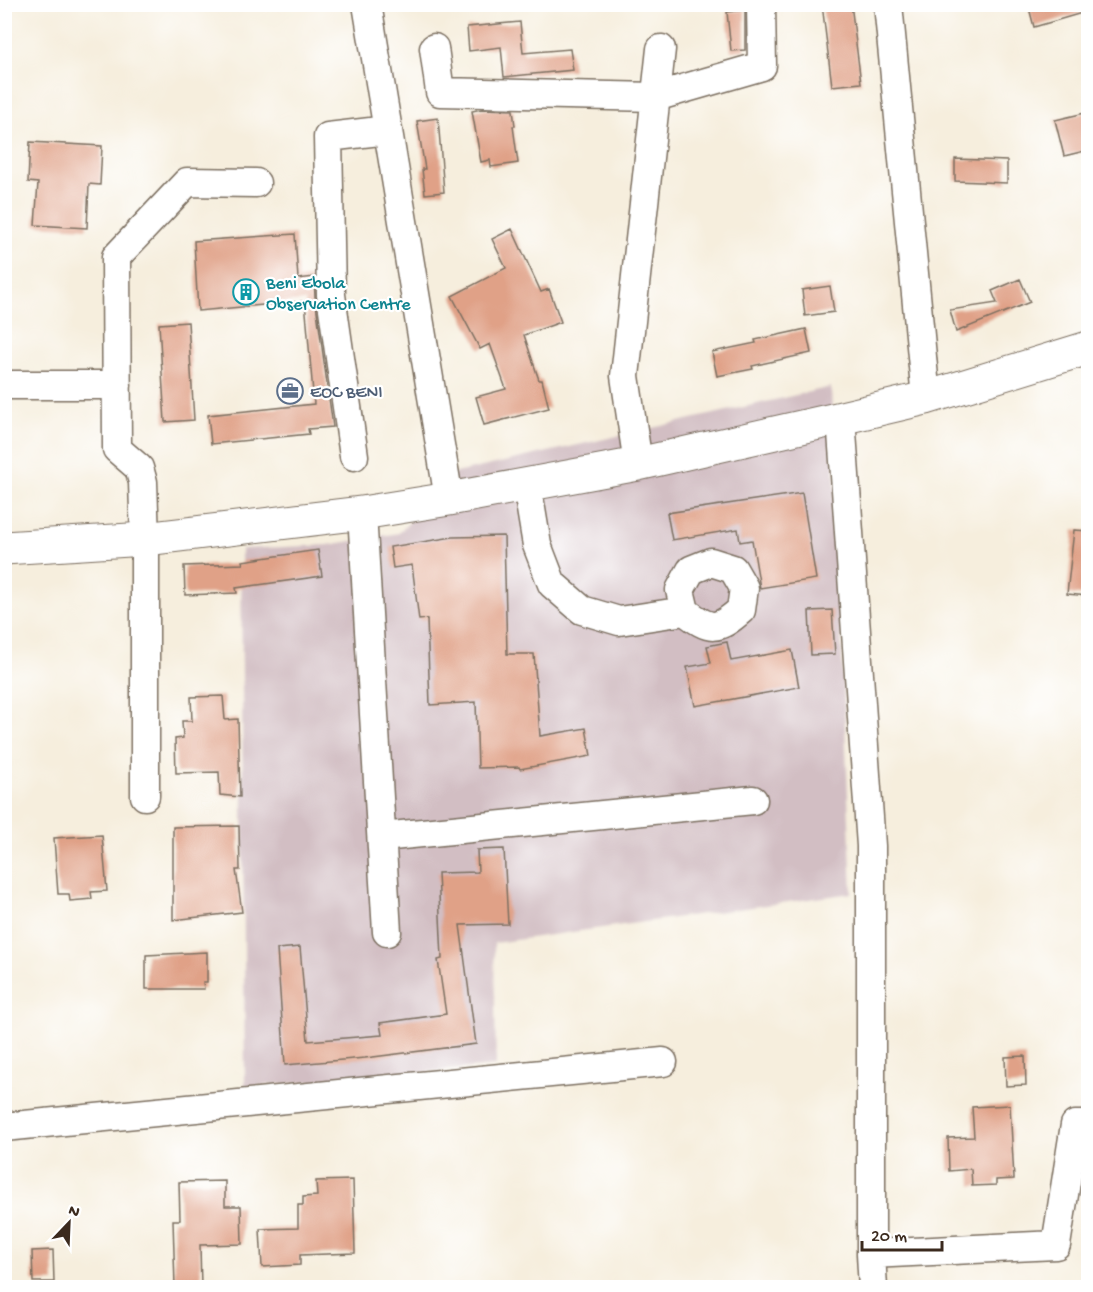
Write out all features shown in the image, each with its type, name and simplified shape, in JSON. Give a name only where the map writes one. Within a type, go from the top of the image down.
[{"type":"highway","points":[[4,548],[145,539],[362,513],[449,499],[638,464],[926,398],[1089,348]]},
{"type":"street","points":[[368,4],[449,499]]},
{"type":"street","points":[[434,48],[440,92],[655,97],[762,66],[761,4]]},
{"type":"street","points":[[888,4],[926,398]]},
{"type":"street","points":[[638,464],[625,376],[661,49]]},
{"type":"street","points":[[354,456],[332,296],[328,137],[388,130]]},
{"type":"street","points":[[145,796],[145,539],[142,482],[140,468],[117,448],[116,257],[187,182],[256,183]]},
{"type":"street","points":[[4,386],[117,385]]},
{"type":"street","points":[[841,418],[871,846],[871,1254],[873,1287]]},
{"type":"street","points":[[527,484],[537,545],[552,584],[582,610],[619,621],[685,611]]},
{"type":"street","points":[[362,513],[387,932]]},
{"type":"street","points":[[382,837],[753,800]]},
{"type":"street","points":[[4,1127],[663,1062]]},
{"type":"street","points":[[871,1254],[1056,1245],[1075,1125],[1089,1125]]},
{"type":"shaded area","points":[[831,387],[852,893],[494,943],[496,1066],[245,1087],[241,549],[328,545],[399,533],[456,473]]},
{"type":"building","points":[[822,4],[851,4],[861,83],[832,86]]},
{"type":"building","points":[[1028,4],[1089,4],[1089,11],[1034,27]]},
{"type":"building","points":[[745,10],[745,50],[731,51],[727,12]]},
{"type":"building","points":[[520,22],[523,53],[570,49],[573,70],[504,77],[501,47],[469,51],[467,27]]},
{"type":"building","points":[[513,110],[518,163],[491,167],[490,160],[481,162],[472,111]]},
{"type":"building","points":[[1089,112],[1089,150],[1064,156],[1055,120]]},
{"type":"building","points":[[438,118],[444,192],[425,194],[422,169],[425,169],[417,121]]},
{"type":"building","points":[[30,142],[102,146],[100,185],[89,184],[87,228],[35,225],[38,183],[28,182]]},
{"type":"building","points":[[955,159],[1007,161],[1007,183],[955,181]]},
{"type":"building","points":[[512,229],[541,292],[549,289],[561,322],[524,335],[539,380],[542,380],[549,408],[484,425],[476,397],[506,389],[490,344],[480,349],[452,296],[506,268],[492,239]]},
{"type":"building","points":[[295,234],[298,279],[314,277],[333,427],[308,429],[309,434],[211,444],[208,415],[314,404],[305,301],[198,311],[194,241]]},
{"type":"building","points":[[1020,279],[1030,302],[956,332],[950,310],[997,303],[992,291]]},
{"type":"building","points":[[830,286],[834,312],[805,316],[802,290]]},
{"type":"building","points":[[188,322],[194,420],[165,422],[159,324]]},
{"type":"building","points":[[806,329],[811,353],[717,376],[712,352]]},
{"type":"building","points":[[802,493],[816,579],[760,588],[752,540],[740,542],[738,529],[672,540],[667,513]]},
{"type":"building","points":[[1074,530],[1089,531],[1089,596],[1067,594]]},
{"type":"building","points":[[504,536],[507,654],[534,654],[540,736],[586,728],[591,756],[520,769],[519,767],[478,768],[476,702],[430,705],[427,619],[419,620],[412,565],[393,568],[390,547],[453,537]]},
{"type":"building","points":[[318,550],[322,576],[236,588],[237,593],[185,595],[184,566],[243,564],[242,561]]},
{"type":"building","points":[[832,610],[835,654],[811,655],[809,611]]},
{"type":"building","points":[[727,642],[731,661],[792,650],[799,687],[695,706],[687,667],[711,663],[707,646]]},
{"type":"building","points":[[223,696],[225,720],[238,719],[240,797],[220,795],[219,772],[176,773],[175,739],[183,738],[182,721],[192,721],[191,697]]},
{"type":"building","points":[[239,826],[240,870],[236,870],[242,912],[173,920],[173,827]]},
{"type":"building","points":[[102,835],[107,891],[91,892],[92,899],[70,901],[69,894],[58,894],[54,838]]},
{"type":"building","points":[[504,849],[508,924],[460,925],[476,1044],[285,1065],[277,949],[300,947],[308,1041],[382,1035],[380,1023],[446,1014],[438,960],[442,959],[438,873],[478,872],[477,850]]},
{"type":"building","points":[[207,952],[207,982],[203,982],[204,989],[146,989],[146,955]]},
{"type":"building","points":[[1025,1056],[1026,1085],[1006,1086],[1005,1057]]},
{"type":"building","points":[[1010,1105],[1014,1179],[996,1180],[996,1185],[972,1186],[971,1169],[949,1171],[948,1138],[974,1137],[972,1107]]},
{"type":"building","points":[[353,1180],[355,1253],[300,1255],[300,1265],[262,1267],[260,1229],[298,1228],[298,1205],[303,1205],[303,1197],[317,1196],[316,1181]]},
{"type":"building","points":[[225,1181],[225,1206],[241,1206],[242,1244],[200,1245],[201,1287],[175,1287],[173,1220],[180,1220],[179,1182]]},
{"type":"building","points":[[53,1250],[54,1282],[33,1282],[32,1251]]},
{"type":"place","name":"Beni Ebola Observation Centre","points":[[246,292]]},
{"type":"place","name":"EOC BENI","points":[[290,391]]}]
